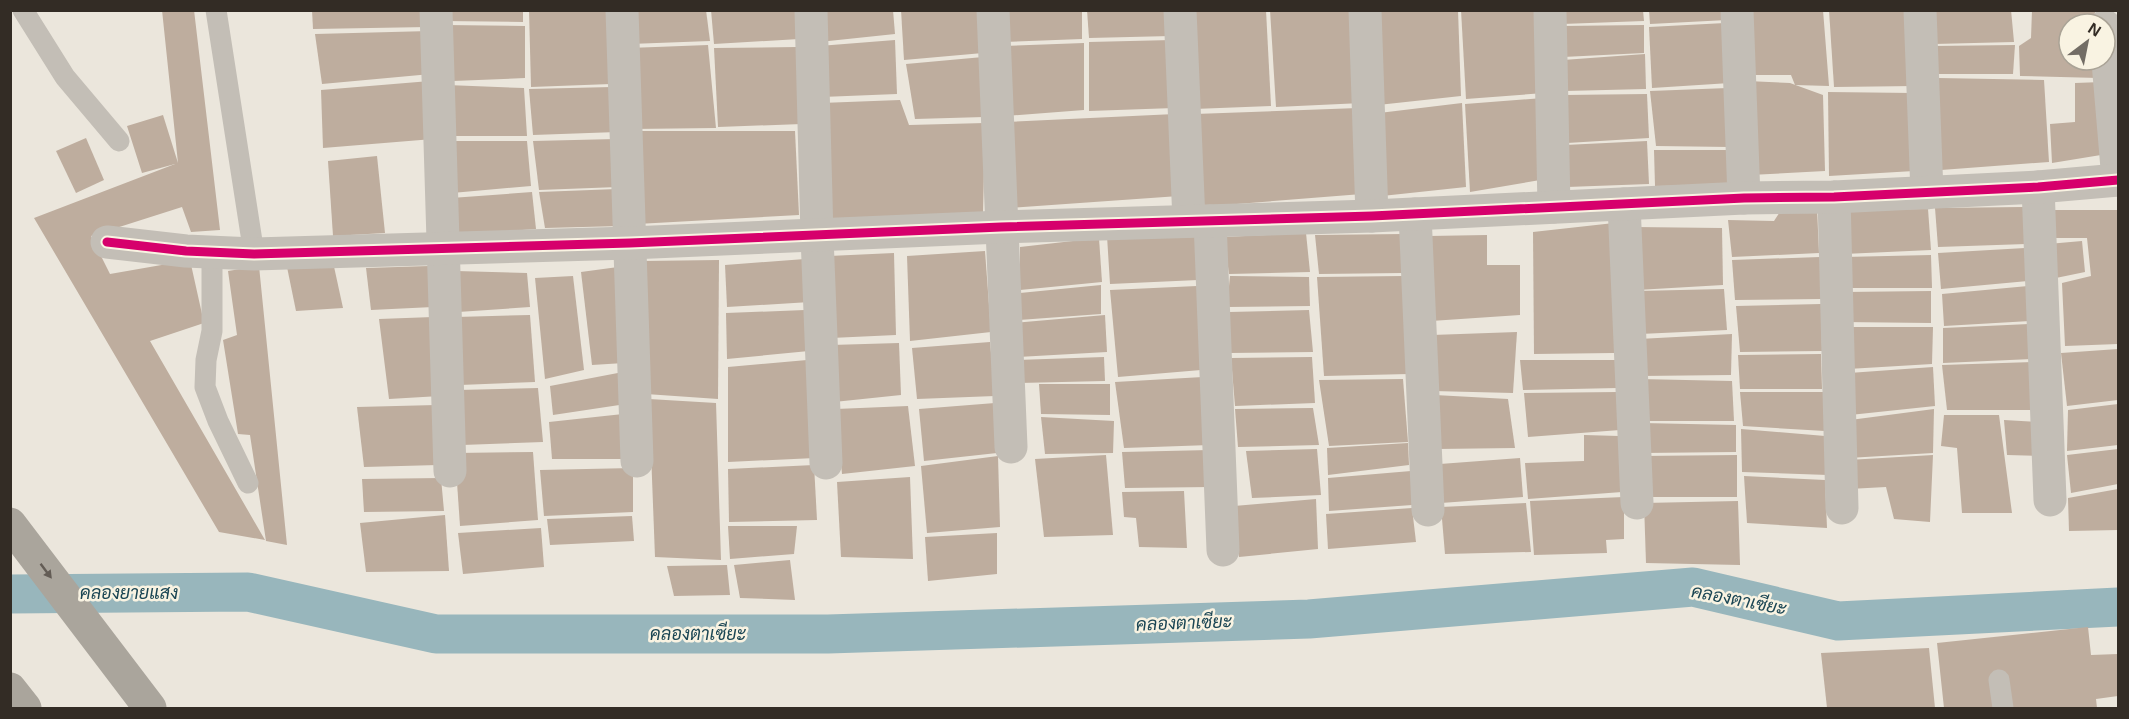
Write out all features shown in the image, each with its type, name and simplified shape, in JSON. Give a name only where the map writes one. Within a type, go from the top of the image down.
[{"type":"highway","points":[[10,524],[150,708]]},
{"type":"highway","points":[[10,689],[25,708]]},
{"type":"street","points":[[436,10],[450,471]]},
{"type":"street","points":[[622,10],[637,461]]},
{"type":"street","points":[[811,10],[826,463]]},
{"type":"street","points":[[993,10],[1011,447]]},
{"type":"street","points":[[1180,10],[1200,221],[1224,550]]},
{"type":"street","points":[[1365,10],[1372,216]]},
{"type":"street","points":[[1550,10],[1554,207]]},
{"type":"street","points":[[1737,10],[1744,198]]},
{"type":"street","points":[[1920,10],[1927,193]]},
{"type":"street","points":[[106,242],[212,253],[254,254],[443,249],[1001,227],[1372,216],[1744,198],[1834,197],[2038,187],[2118,180],[2109,72]]},
{"type":"street","points":[[2038,187],[2050,500]]},
{"type":"street","points":[[1834,197],[1842,508]]},
{"type":"street","points":[[1624,204],[1637,503]]},
{"type":"street","points":[[1415,214],[1428,510]]},
{"type":"lane","points":[[23,10],[64,77],[119,141]]},
{"type":"lane","points":[[216,10],[254,254]]},
{"type":"lane","points":[[212,253],[212,331],[206,360],[205,387],[218,421],[248,483]]},
{"type":"lane","points":[[1999,680],[2003,708]]},
{"type":"building","points":[[162,10],[194,10],[220,230],[191,232],[182,207],[91,236],[110,274],[190,260],[204,323],[150,341],[265,540],[219,532],[34,218],[175,164],[142,173],[127,126],[163,115],[178,163]]},
{"type":"building","points":[[312,10],[427,10],[428,27],[313,29]]},
{"type":"building","points":[[443,10],[523,10],[523,22],[443,21]]},
{"type":"building","points":[[529,10],[610,10],[611,84],[531,87]]},
{"type":"building","points":[[627,10],[706,10],[710,41],[630,44]]},
{"type":"building","points":[[711,10],[796,10],[799,39],[714,44]]},
{"type":"building","points":[[817,10],[893,10],[895,34],[819,42]]},
{"type":"building","points":[[901,10],[980,10],[983,53],[904,60]]},
{"type":"building","points":[[1000,10],[1082,10],[1082,39],[1003,42]]},
{"type":"building","points":[[1087,10],[1170,10],[1171,36],[1089,38]]},
{"type":"building","points":[[1188,10],[1266,10],[1271,106],[1194,109]]},
{"type":"building","points":[[1270,10],[1359,10],[1362,103],[1276,107]]},
{"type":"building","points":[[1393,10],[1458,10],[1461,96],[1378,105],[1374,13]]},
{"type":"building","points":[[1461,10],[1541,10],[1544,93],[1466,99]]},
{"type":"building","points":[[1561,10],[1643,10],[1644,21],[1562,24]]},
{"type":"building","points":[[1649,10],[1726,10],[1727,20],[1650,24]]},
{"type":"building","points":[[1744,10],[1823,10],[1829,86],[1795,85],[1791,75],[1746,75]]},
{"type":"building","points":[[1829,10],[1912,10],[1915,86],[1834,87]]},
{"type":"building","points":[[1931,10],[2011,10],[2014,42],[1934,44]]},
{"type":"building","points":[[2032,10],[2095,10],[2095,12],[2057,12],[2057,72],[2099,72],[2099,78],[2020,76],[2019,46],[2031,38]]},
{"type":"building","points":[[1725,23],[1730,83],[1652,88],[1649,27]]},
{"type":"building","points":[[446,25],[525,26],[525,78],[453,81]]},
{"type":"building","points":[[1644,25],[1644,53],[1563,57],[1562,26]]},
{"type":"building","points":[[430,31],[431,74],[322,84],[315,34]]},
{"type":"building","points":[[895,40],[897,94],[822,97],[819,46]]},
{"type":"building","points":[[1172,40],[1174,108],[1089,111],[1089,42]]},
{"type":"building","points":[[1084,43],[1084,110],[1005,116],[1003,46]]},
{"type":"building","points":[[708,45],[716,128],[632,129],[629,48]]},
{"type":"building","points":[[2015,45],[2013,74],[1936,74],[1933,46]]},
{"type":"building","points":[[798,47],[802,124],[718,127],[714,48]]},
{"type":"building","points":[[1645,54],[1646,89],[1565,91],[1563,60]]},
{"type":"building","points":[[983,57],[984,117],[915,119],[906,64]]},
{"type":"building","points":[[1938,78],[2044,80],[2049,162],[1941,170]]},
{"type":"building","points":[[430,81],[433,139],[323,148],[321,90]]},
{"type":"building","points":[[1747,81],[1790,83],[1823,95],[1825,171],[1750,175]]},
{"type":"building","points":[[2102,82],[2107,154],[2052,163],[2050,124],[2075,122],[2075,83]]},
{"type":"building","points":[[447,85],[524,88],[527,136],[450,136]]},
{"type":"building","points":[[612,87],[617,132],[533,135],[529,89]]},
{"type":"building","points":[[1728,88],[1730,147],[1656,146],[1650,91]]},
{"type":"building","points":[[1828,92],[1913,93],[1914,171],[1829,176]]},
{"type":"building","points":[[1647,94],[1649,138],[1567,143],[1564,95]]},
{"type":"building","points":[[1543,98],[1546,179],[1470,192],[1465,104]]},
{"type":"building","points":[[900,100],[909,125],[985,123],[983,214],[829,223],[821,103]]},
{"type":"building","points":[[1462,103],[1466,187],[1382,196],[1379,113]]},
{"type":"building","points":[[1358,108],[1362,194],[1198,207],[1195,114]]},
{"type":"building","points":[[1175,114],[1179,196],[1010,208],[1007,122]]},
{"type":"building","points":[[633,131],[795,131],[799,215],[637,224]]},
{"type":"building","points":[[86,138],[104,180],[76,193],[56,151]]},
{"type":"building","points":[[616,139],[618,187],[539,190],[533,141]]},
{"type":"building","points":[[450,141],[527,141],[531,186],[452,193]]},
{"type":"building","points":[[1647,141],[1649,184],[1567,187],[1565,145]]},
{"type":"building","points":[[1654,150],[1729,150],[1731,185],[1655,186]]},
{"type":"building","points":[[377,156],[385,233],[333,236],[328,161]]},
{"type":"building","points":[[617,189],[621,226],[545,228],[539,192]]},
{"type":"building","points":[[532,192],[536,229],[454,235],[451,198]]},
{"type":"building","points":[[1783,207],[1817,208],[1819,253],[1732,257],[1728,220],[1774,221]]},
{"type":"building","points":[[2023,207],[2026,244],[1938,247],[1935,208]]},
{"type":"building","points":[[1928,209],[1931,250],[1844,254],[1842,210]]},
{"type":"building","points":[[2054,210],[2118,210],[2118,344],[2065,346],[2062,283],[2091,276],[2087,238],[2055,238]]},
{"type":"building","points":[[1614,223],[1614,353],[1534,354],[1533,232]]},
{"type":"building","points":[[1635,227],[1722,228],[1723,285],[1637,290]]},
{"type":"building","points":[[1306,233],[1310,272],[1229,274],[1224,237]]},
{"type":"building","points":[[1197,234],[1198,280],[1110,284],[1107,236]]},
{"type":"building","points":[[1404,234],[1403,273],[1319,274],[1315,235]]},
{"type":"building","points":[[1487,235],[1487,265],[1520,265],[1520,315],[1431,321],[1429,236]]},
{"type":"building","points":[[1099,238],[1102,282],[1020,290],[1020,247]]},
{"type":"building","points":[[2082,241],[2085,272],[2051,279],[2048,244]]},
{"type":"building","points":[[2025,248],[2028,281],[1941,289],[1938,253]]},
{"type":"building","points":[[985,251],[991,332],[910,341],[907,256]]},
{"type":"building","points":[[894,253],[896,335],[831,338],[829,256]]},
{"type":"building","points":[[1931,255],[1932,288],[1845,288],[1844,257]]},
{"type":"building","points":[[1820,257],[1821,299],[1735,300],[1732,260]]},
{"type":"building","points":[[805,259],[810,302],[727,307],[725,265]]},
{"type":"building","points":[[719,260],[718,399],[646,394],[643,261]]},
{"type":"building","points":[[333,262],[343,308],[296,311],[287,267]]},
{"type":"building","points":[[259,266],[287,545],[266,541],[250,435],[238,434],[223,340],[237,335],[228,271]]},
{"type":"building","points":[[429,266],[433,307],[371,310],[366,268]]},
{"type":"building","points":[[618,267],[624,363],[592,365],[581,272]]},
{"type":"building","points":[[456,271],[527,273],[530,307],[458,312]]},
{"type":"building","points":[[573,276],[584,370],[545,379],[535,278]]},
{"type":"building","points":[[1230,276],[1309,277],[1310,306],[1227,307]]},
{"type":"building","points":[[1403,276],[1409,374],[1324,376],[1317,277]]},
{"type":"building","points":[[1101,285],[1101,314],[1019,320],[1020,293]]},
{"type":"building","points":[[1197,286],[1201,370],[1118,377],[1110,290]]},
{"type":"building","points":[[2028,286],[2030,321],[1944,326],[1942,294]]},
{"type":"building","points":[[1724,289],[1727,330],[1640,334],[1637,291]]},
{"type":"building","points":[[1931,291],[1931,323],[1842,322],[1844,292]]},
{"type":"building","points":[[1821,304],[1822,351],[1740,352],[1736,306]]},
{"type":"building","points":[[805,310],[809,351],[727,359],[726,313]]},
{"type":"building","points":[[1309,310],[1313,352],[1229,353],[1229,312]]},
{"type":"building","points":[[530,315],[535,382],[460,385],[456,317]]},
{"type":"building","points":[[1105,315],[1107,352],[1018,357],[1014,323]]},
{"type":"building","points":[[433,317],[440,396],[389,399],[379,319]]},
{"type":"building","points":[[2029,324],[2032,359],[1943,363],[1943,328]]},
{"type":"building","points":[[1847,327],[1933,327],[1932,364],[1848,369]]},
{"type":"building","points":[[1517,332],[1513,393],[1433,391],[1432,335]]},
{"type":"building","points":[[1732,334],[1731,375],[1640,376],[1639,339]]},
{"type":"building","points":[[990,342],[995,396],[917,399],[912,348]]},
{"type":"building","points":[[899,343],[901,395],[834,402],[831,345]]},
{"type":"building","points":[[2118,349],[2118,400],[2067,406],[2061,353]]},
{"type":"building","points":[[1821,354],[1822,389],[1740,389],[1738,355]]},
{"type":"building","points":[[1104,357],[1105,381],[1019,383],[1017,360]]},
{"type":"building","points":[[1312,357],[1315,403],[1235,406],[1231,358]]},
{"type":"building","points":[[807,360],[815,458],[728,462],[728,367]]},
{"type":"building","points":[[1520,360],[1616,360],[1618,388],[1523,390]]},
{"type":"building","points":[[2033,362],[2036,410],[1947,410],[1942,365]]},
{"type":"building","points":[[1933,367],[1935,406],[1850,415],[1849,373]]},
{"type":"building","points":[[623,372],[626,404],[553,415],[550,386]]},
{"type":"building","points":[[1203,377],[1210,445],[1124,448],[1115,382]]},
{"type":"building","points":[[1403,379],[1408,442],[1329,446],[1319,380]]},
{"type":"building","points":[[1639,379],[1732,381],[1734,421],[1640,421]]},
{"type":"building","points":[[1039,384],[1110,384],[1110,415],[1041,414]]},
{"type":"building","points":[[538,388],[543,442],[462,445],[458,390]]},
{"type":"building","points":[[1618,392],[1620,430],[1528,437],[1524,393]]},
{"type":"building","points":[[1740,392],[1823,392],[1825,431],[1743,426]]},
{"type":"building","points":[[1435,395],[1508,399],[1515,448],[1437,449]]},
{"type":"building","points":[[649,399],[716,403],[721,560],[655,557]]},
{"type":"building","points":[[995,403],[997,453],[924,461],[919,409]]},
{"type":"building","points":[[2118,404],[2118,445],[2067,451],[2068,410]]},
{"type":"building","points":[[436,405],[438,465],[364,467],[357,407]]},
{"type":"building","points":[[908,406],[915,466],[842,474],[836,409]]},
{"type":"building","points":[[1313,408],[1319,445],[1238,447],[1235,409]]},
{"type":"building","points":[[1934,409],[1933,453],[1848,458],[1850,420]]},
{"type":"building","points":[[623,414],[626,459],[552,459],[549,422]]},
{"type":"building","points":[[1944,415],[1999,415],[2012,513],[1962,513],[1957,448],[1941,446]]},
{"type":"building","points":[[1041,417],[1114,421],[1113,453],[1045,454]]},
{"type":"building","points":[[2004,420],[2039,422],[2041,456],[2007,455]]},
{"type":"building","points":[[1642,423],[1736,425],[1736,452],[1643,453]]},
{"type":"building","points":[[1741,429],[1825,436],[1828,475],[1742,472]]},
{"type":"building","points":[[1584,435],[1619,436],[1622,492],[1528,499],[1525,463],[1584,461]]},
{"type":"building","points":[[1408,443],[1409,465],[1328,475],[1327,448]]},
{"type":"building","points":[[1317,449],[1321,495],[1252,498],[1246,451]]},
{"type":"building","points":[[2118,449],[2118,484],[2071,493],[2067,455]]},
{"type":"building","points":[[1210,450],[1211,487],[1125,488],[1122,452]]},
{"type":"building","points":[[533,452],[538,520],[460,526],[455,453]]},
{"type":"building","points":[[1106,455],[1113,535],[1044,537],[1035,459]]},
{"type":"building","points":[[1737,455],[1737,497],[1645,497],[1641,456]]},
{"type":"building","points":[[1933,455],[1930,522],[1894,519],[1886,487],[1849,489],[1848,460]]},
{"type":"building","points":[[998,456],[1000,527],[927,533],[921,466]]},
{"type":"building","points":[[1520,458],[1523,497],[1441,503],[1440,464]]},
{"type":"building","points":[[814,465],[817,520],[729,522],[728,469]]},
{"type":"building","points":[[633,468],[633,512],[544,516],[540,470]]},
{"type":"building","points":[[1411,471],[1412,505],[1329,511],[1328,478]]},
{"type":"building","points":[[1744,476],[1825,480],[1827,528],[1747,523]]},
{"type":"building","points":[[910,477],[913,559],[841,557],[837,482]]},
{"type":"building","points":[[441,478],[444,511],[364,512],[362,479]]},
{"type":"building","points":[[2118,489],[2118,530],[2069,531],[2068,498]]},
{"type":"building","points":[[1184,491],[1187,548],[1139,547],[1136,518],[1124,517],[1122,492]]},
{"type":"building","points":[[1624,497],[1624,539],[1606,540],[1607,553],[1534,555],[1530,501]]},
{"type":"building","points":[[1316,499],[1318,549],[1239,557],[1234,506]]},
{"type":"building","points":[[1738,501],[1740,565],[1646,563],[1644,503]]},
{"type":"building","points":[[1526,503],[1531,552],[1445,554],[1441,507]]},
{"type":"building","points":[[1412,508],[1416,542],[1328,549],[1326,514]]},
{"type":"building","points":[[445,515],[449,571],[366,572],[360,523]]},
{"type":"building","points":[[632,516],[634,541],[550,545],[547,519]]},
{"type":"building","points":[[728,526],[797,526],[794,554],[730,559]]},
{"type":"building","points":[[541,528],[544,567],[463,574],[458,533]]},
{"type":"building","points":[[997,533],[997,574],[928,581],[925,537]]},
{"type":"building","points":[[790,560],[795,600],[740,598],[734,565]]},
{"type":"building","points":[[727,565],[730,595],[674,596],[667,566]]},
{"type":"building","points":[[2088,627],[2091,655],[2118,654],[2118,696],[2096,699],[2097,708],[1944,708],[1937,643]]},
{"type":"building","points":[[1929,648],[1935,708],[1827,708],[1821,653]]},
{"type":"waterway","name":"คลองตาเซียะ","points":[[10,594],[248,592],[436,634],[828,634],[1309,619],[1693,587],[1838,621],[2118,607]]},
{"type":"cycle path","points":[[107,242],[186,251],[254,254],[630,243],[1001,227],[1372,216],[1744,198],[1834,197],[2038,187],[2118,180]]},
{"type":"water label","name":"คลองยายแสง","points":[[129,593]]}]
